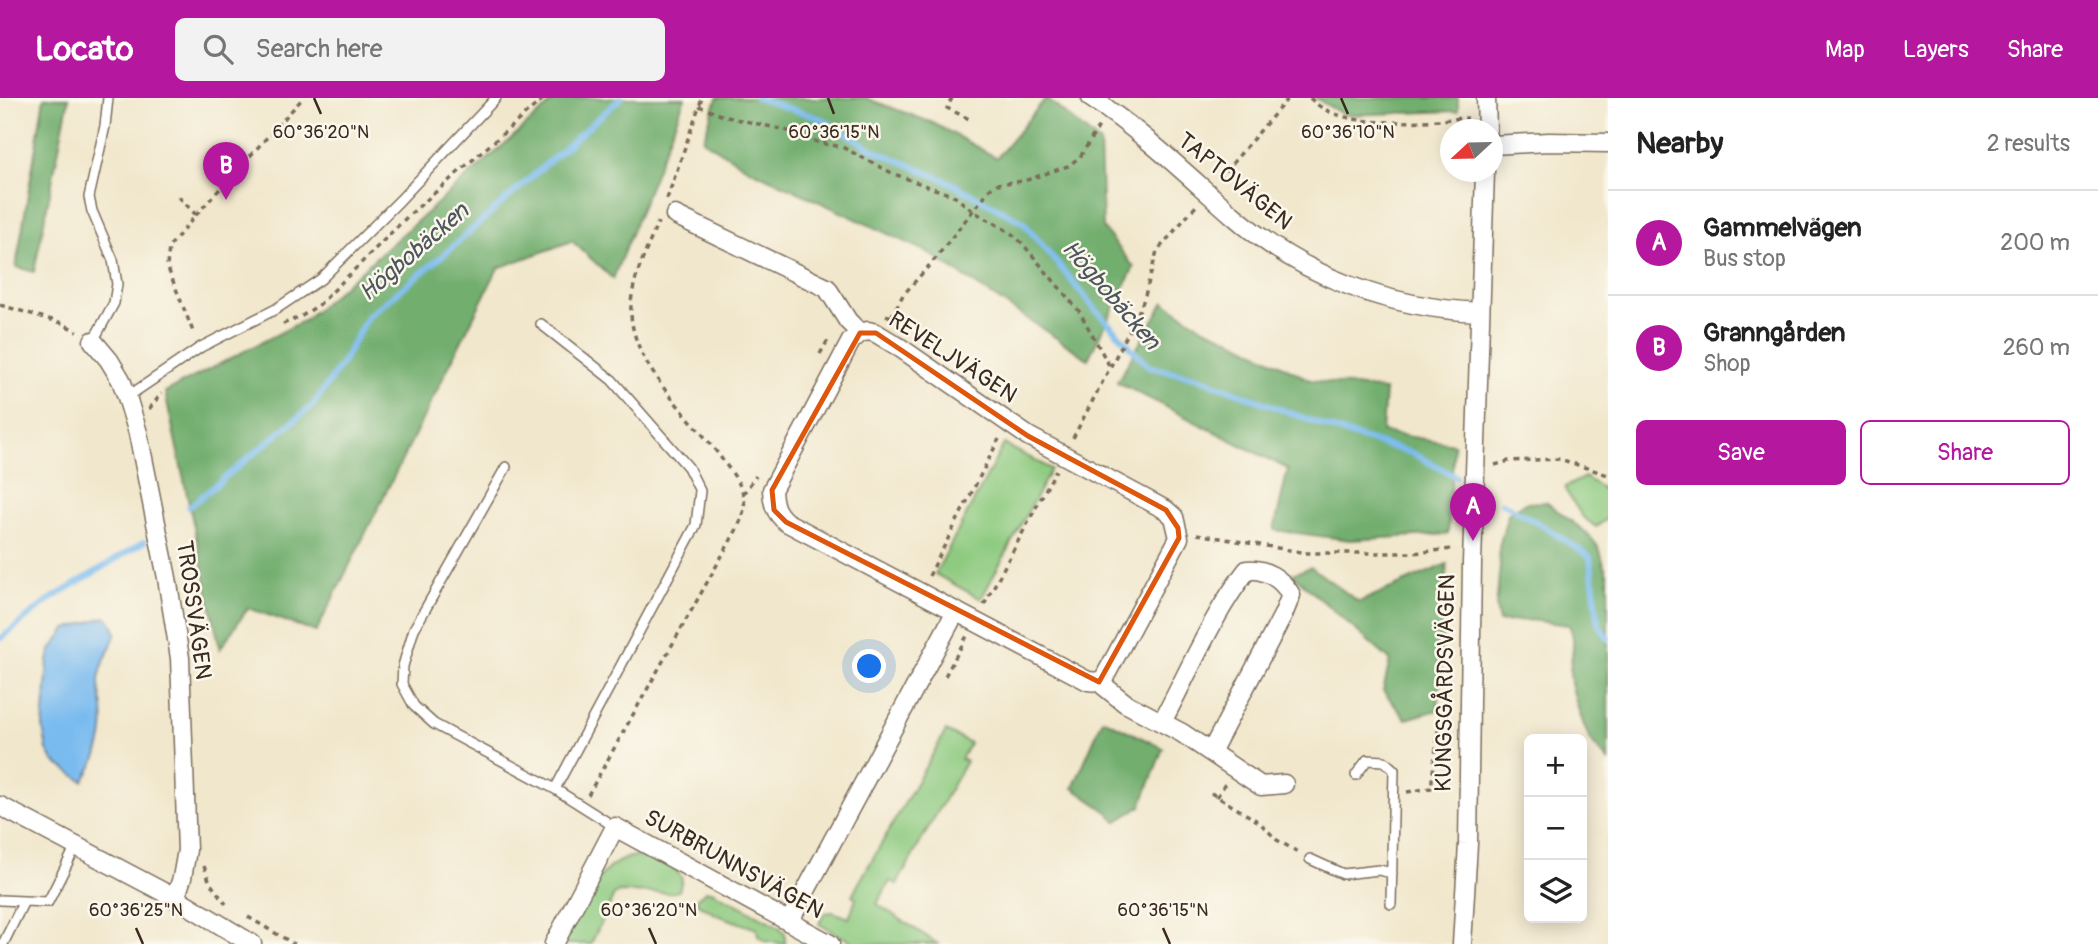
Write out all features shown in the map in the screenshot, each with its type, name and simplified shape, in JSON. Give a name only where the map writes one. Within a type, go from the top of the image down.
[{"type":"street","name":"TAPTOVÄGEN","points":[[1091,98],[1144,137],[1237,219],[1272,245],[1306,265],[1374,296],[1418,306],[1479,312]]},
{"type":"street","points":[[1481,119],[1486,98]]},
{"type":"street","points":[[1503,144],[1608,143]]},
{"type":"street","name":"KUNGSGÅRDSVÄGEN","points":[[1462,944],[1468,844],[1479,312],[1486,182]]},
{"type":"street","points":[[674,215],[827,288],[848,321],[860,333]]},
{"type":"street","name":"REVELJVÄGEN","points":[[1099,682],[1106,675],[1179,538],[1174,517],[1166,510],[1064,456],[1008,422],[876,333],[860,333],[851,341],[772,490],[772,503],[777,514],[786,522],[974,622],[1088,681],[1099,682],[1125,703],[1162,722],[1261,786],[1284,784]]},
{"type":"street","name":"TROSSVÄGEN","points":[[93,341],[121,380],[138,433],[180,658],[187,850],[183,878],[175,899]]},
{"type":"street","points":[[1162,722],[1237,582],[1247,570],[1256,569],[1284,583],[1291,595],[1283,615],[1211,752]]},
{"type":"street","points":[[789,922],[956,611]]},
{"type":"street","points":[[0,806],[175,899],[252,944]]},
{"type":"street","points":[[554,944],[615,827]]},
{"type":"street","name":"SURBRUNNSVÄGEN","points":[[615,827],[830,944]]},
{"type":"lane","points":[[93,341],[114,303],[117,284],[113,260],[92,212],[89,197],[106,126],[108,98]]},
{"type":"lane","points":[[127,397],[201,347],[276,309],[321,279],[496,98]]},
{"type":"lane","points":[[541,324],[612,380],[688,467],[700,491],[696,526],[555,789]]},
{"type":"lane","points":[[506,467],[414,629],[403,666],[402,684],[414,706],[434,724],[555,789],[615,827]]},
{"type":"lane","points":[[1356,775],[1367,760],[1384,761],[1394,770],[1391,904]]},
{"type":"lane","points":[[0,900],[48,902],[76,846]]},
{"type":"lane","points":[[1310,859],[1343,874],[1379,870],[1392,873]]},
{"type":"lane","points":[[3,944],[24,901]]},
{"type":"path","points":[[201,347],[188,324],[167,266],[169,247],[303,98]]},
{"type":"path","points":[[952,98],[947,108],[971,120]]},
{"type":"path","points":[[1310,98],[1334,114],[1353,119],[1440,123]]},
{"type":"path","points":[[699,106],[723,116],[785,130],[820,144],[842,146],[894,174],[954,196],[973,211],[1011,233],[1035,258],[1079,311],[1110,367]]},
{"type":"path","points":[[891,317],[903,295],[990,189],[997,184],[1024,181],[1068,166],[1080,157],[1094,132],[1110,112]]},
{"type":"path","points":[[262,131],[266,138]]},
{"type":"path","points":[[215,157],[233,174]]},
{"type":"path","points":[[179,197],[196,215]]},
{"type":"path","points":[[0,305],[59,322],[93,341]]},
{"type":"path","points":[[942,681],[1136,318]]},
{"type":"path","points":[[920,592],[1008,422]]},
{"type":"path","points":[[1475,472],[1509,461],[1560,459],[1608,475]]},
{"type":"path","points":[[1188,533],[1306,553],[1414,553],[1457,549]]},
{"type":"path","points":[[1395,794],[1431,788],[1438,731],[1455,731]]},
{"type":"path","points":[[1211,793],[1259,822],[1277,841],[1310,859]]},
{"type":"path","points":[[203,864],[210,883],[223,902],[232,908]]},
{"type":"path","points":[[243,914],[294,944]]},
{"type":"highlighted area","points":[[860,333],[876,333],[1028,436],[1166,510],[1178,528],[1179,538],[1099,682],[786,522],[774,510],[772,490]]},
{"type":"green space","points":[[44,98],[69,98],[34,272],[16,267]]},
{"type":"green space","points":[[557,98],[685,98],[613,279],[572,241],[498,268],[316,632],[248,608],[220,649],[165,392],[305,320]]},
{"type":"green space","points":[[717,98],[865,98],[933,123],[997,158],[1046,98],[1100,143],[1103,228],[1134,267],[1088,359],[927,252],[749,169],[703,140]]},
{"type":"green space","points":[[1315,98],[1458,98],[1458,111],[1344,115]]},
{"type":"green space","points":[[1164,302],[1202,327],[1310,380],[1385,390],[1382,432],[1454,444],[1448,534],[1350,540],[1274,530],[1288,469],[1117,382]]},
{"type":"green space","points":[[1004,444],[1051,469],[981,599],[935,574]]},
{"type":"green space","points":[[1585,477],[1608,492],[1608,518],[1596,527],[1582,516],[1565,487]]},
{"type":"green space","points":[[1546,502],[1588,534],[1599,548],[1608,577],[1608,761],[1590,739],[1575,698],[1570,675],[1573,644],[1569,625],[1529,620],[1499,622],[1496,607],[1499,547],[1508,514],[1525,503]]},
{"type":"green space","points":[[1447,564],[1438,710],[1406,719],[1383,691],[1390,660],[1292,574],[1311,567],[1359,602]]},
{"type":"green space","points":[[1103,719],[1163,748],[1141,806],[1116,822],[1109,813],[1073,788]]},
{"type":"green space","points":[[946,731],[970,743],[961,759],[966,761],[897,884],[890,881],[877,904],[938,944],[856,944],[819,924],[824,913],[833,912],[849,918],[856,899],[852,895]]},
{"type":"green space","points":[[635,856],[656,859],[674,868],[682,879],[679,891],[619,892],[614,895],[591,944],[564,944],[583,903],[599,878],[621,860]]},
{"type":"green space","points":[[706,891],[712,891],[778,926],[785,933],[785,944],[764,941],[758,936],[757,929],[717,915],[697,903],[697,898]]},
{"type":"water","points":[[105,617],[110,620],[116,633],[99,680],[104,718],[102,737],[97,755],[83,781],[53,761],[47,750],[43,727],[48,661],[51,650],[66,629]]},
{"type":"waterway","name":"Högbobäcken","points":[[189,507],[313,405],[342,363],[368,316],[441,257],[621,98]]},
{"type":"waterway","name":"Högbobäcken","points":[[757,98],[822,119],[872,149],[949,182],[1023,222],[1095,309],[1149,367],[1196,377],[1341,432],[1412,453],[1456,477]]},
{"type":"waterway","name":"Högbobäcken","points":[[1502,503],[1590,557],[1599,626],[1608,638]]},
{"type":"waterway","name":"Högbobäcken","points":[[0,639],[49,600],[144,542]]},
{"type":"place","name":"Granngården","points":[[226,200]]},
{"type":"place","name":"Gammelvägen","points":[[1473,541]]}]
